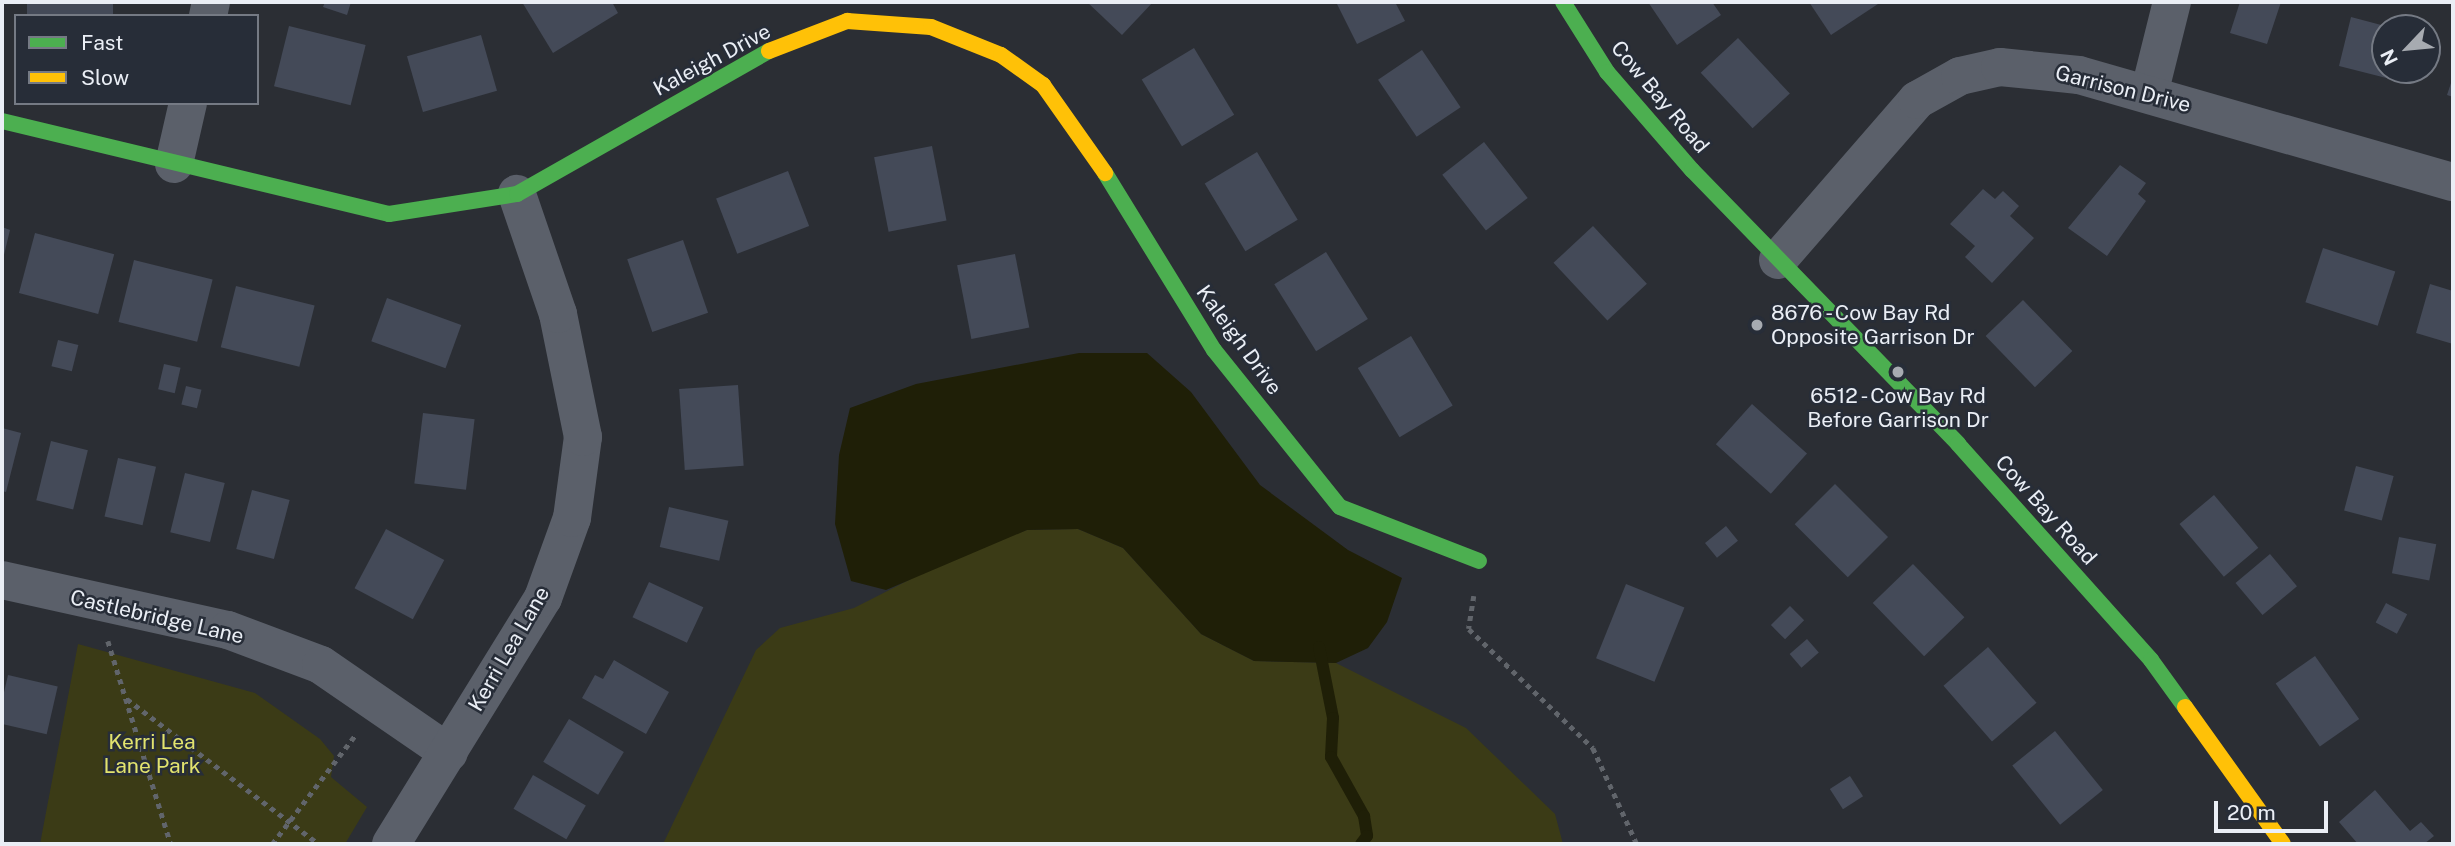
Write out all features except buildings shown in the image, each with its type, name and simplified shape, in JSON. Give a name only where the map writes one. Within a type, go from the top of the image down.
[{"type":"street","name":"Cow Bay Road","points":[[1563,2],[1607,72],[1778,260],[1958,444],[2143,650],[2283,844]]},
{"type":"street","points":[[2149,94],[2172,2]]},
{"type":"street","name":"Kaleigh Drive","points":[[2,121],[389,214],[517,194],[774,48],[847,21],[930,27],[1008,58],[1043,85],[1079,131],[1214,350],[1340,507],[1479,561]]},
{"type":"street","name":"Garrison Drive","points":[[1778,260],[1917,100],[1937,86],[2014,66],[2149,94],[2453,182]]},
{"type":"street","points":[[174,164],[188,105]]},
{"type":"street","name":"Kerri Lea Lane","points":[[391,844],[543,598],[572,518],[583,437],[558,314],[517,194]]},
{"type":"street","name":"Castlebridge Lane","points":[[2,580],[95,604],[228,630],[321,665],[449,753]]},
{"type":"path","points":[[1479,561],[1469,629],[1593,748],[1637,844]]},
{"type":"path","points":[[95,604],[171,844]]},
{"type":"path","points":[[127,699],[319,844]]},
{"type":"path","points":[[272,844],[379,704]]},
{"type":"green space","points":[[1078,529],[1123,548],[1201,634],[1254,661],[1336,663],[1466,728],[1555,814],[1563,844],[663,844],[756,650],[780,628],[854,608],[962,553],[1027,530]]},
{"type":"green space","name":"Kerri Lea Lane Park","points":[[78,644],[255,693],[320,739],[334,756],[331,777],[367,807],[345,844],[40,844]]},
{"type":"shaded area","points":[[1079,353],[1147,353],[1191,392],[1260,485],[1348,550],[1402,578],[1387,622],[1368,648],[1336,663],[1254,661],[1201,634],[1123,548],[1078,529],[1027,530],[886,590],[851,581],[835,524],[839,455],[850,408],[916,384]]},
{"type":"waterway","points":[[1319,647],[1333,718],[1331,757],[1364,816],[1367,836],[1361,844]]},
{"type":"traffic: fast","points":[[1563,2],[1607,72],[1692,170],[1958,444],[2151,660],[2185,707]]},
{"type":"traffic: fast","points":[[2,121],[389,214],[517,194],[769,51]]},
{"type":"traffic: fast","points":[[1105,173],[1214,350],[1340,507],[1479,561]]},
{"type":"traffic: slow","points":[[769,51],[847,21],[931,27],[1001,55],[1043,85],[1105,173]]},
{"type":"traffic: slow","points":[[2185,707],[2283,844]]},
{"type":"place","name":"8676 - Cow Bay Rd Opposite Garrison Dr","points":[[1757,325]]},
{"type":"place","name":"6512 - Cow Bay Rd Before Garrison Dr","points":[[1898,372]]}]
